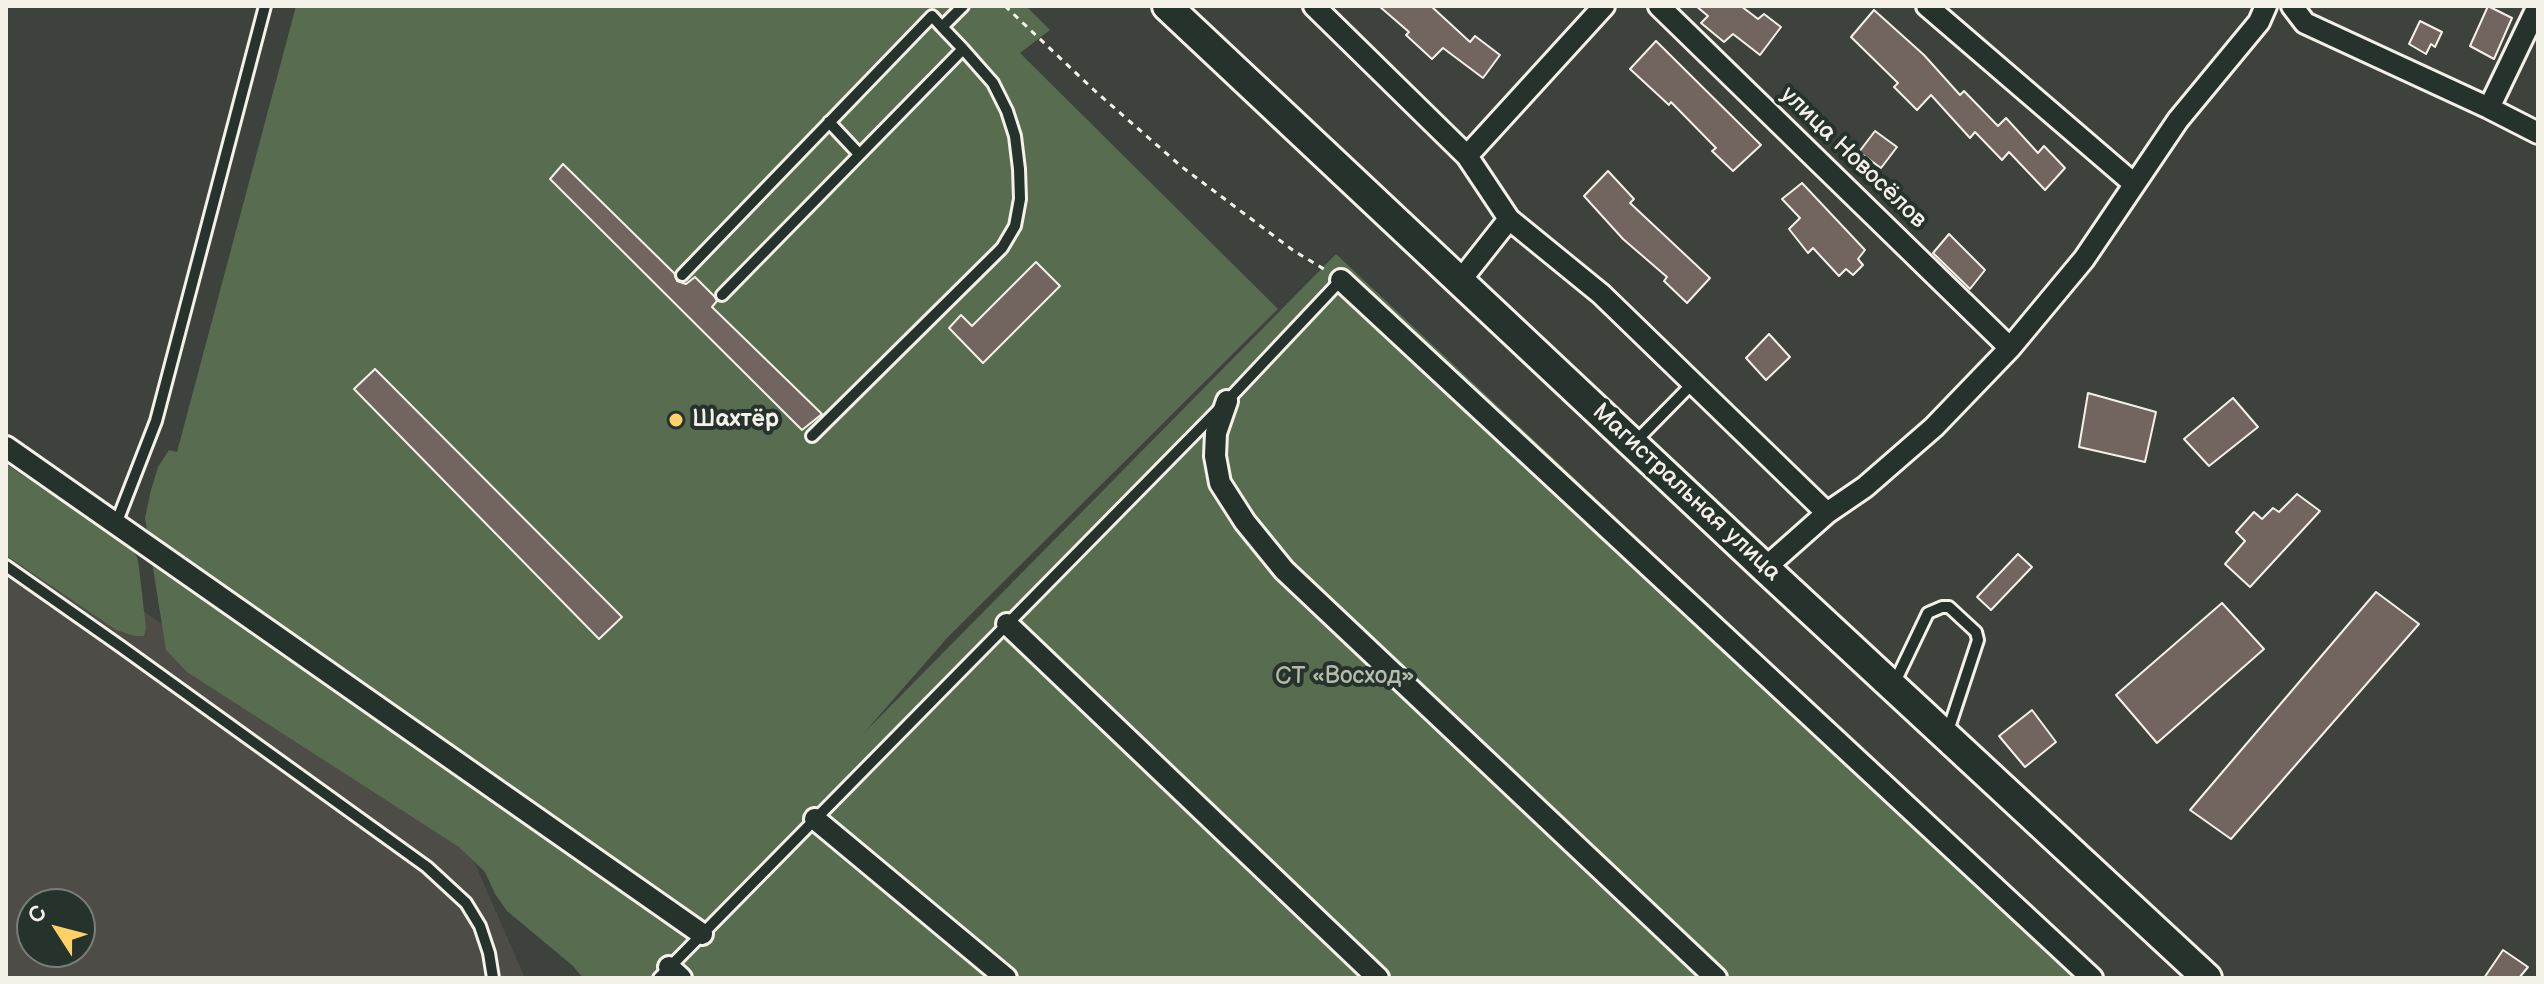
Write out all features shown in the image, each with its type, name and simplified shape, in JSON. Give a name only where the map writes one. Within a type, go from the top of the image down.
[{"type":"main road","name":"Магистральная улица","points":[[1167,6],[2207,978]]},
{"type":"street","points":[[1314,6],[1467,156],[1509,219],[1601,294],[1827,513]]},
{"type":"street","points":[[1467,156],[1604,6]]},
{"type":"street","name":"улица Новосёлов","points":[[1659,6],[2010,348]]},
{"type":"street","points":[[1927,6],[2133,183]]},
{"type":"street","points":[[1765,568],[1827,513],[1865,487],[1934,427],[2010,348],[2084,259],[2186,109],[2259,22],[2266,6]]},
{"type":"street","points":[[2292,6],[2305,23],[2538,133]]},
{"type":"street","points":[[2489,108],[2538,6]]},
{"type":"street","points":[[1460,281],[1509,219]]},
{"type":"street","points":[[1341,280],[2092,978]]},
{"type":"street","points":[[1227,401],[1216,433],[1215,456],[1220,483],[1245,522],[1284,570],[1716,978]]},
{"type":"street","points":[[6,447],[702,934]]},
{"type":"street","points":[[1007,624],[1378,978]]},
{"type":"street","points":[[815,819],[1006,978]]},
{"type":"lane","points":[[116,524],[156,421],[265,6]]},
{"type":"lane","points":[[942,27],[963,6]]},
{"type":"lane","points":[[682,275],[932,16],[993,83],[1015,136],[1020,199],[1015,226],[1002,248],[812,436]]},
{"type":"lane","points":[[722,295],[963,49]]},
{"type":"lane","points":[[829,122],[859,154]]},
{"type":"lane","points":[[670,974],[702,934],[1227,401],[1341,280]]},
{"type":"lane","points":[[1633,444],[1692,384]]},
{"type":"lane","points":[[6,566],[427,867],[466,903],[480,926],[493,978]]},
{"type":"lane","points":[[1893,687],[1928,613],[1949,607],[1976,632],[1978,640],[1946,736]]},
{"type":"path","points":[[1005,6],[1182,167],[1294,251],[1341,280]]},
{"type":"shaded area","points":[[6,515],[462,834],[525,978],[6,978]]},
{"type":"green space","name":"СТ «Восход»","points":[[296,6],[1026,6],[1050,30],[1020,53],[1278,309],[948,637],[863,734],[1336,254],[2106,978],[583,978],[507,911],[485,872],[459,847],[187,672],[166,650],[145,518],[158,467],[169,450],[177,452]]},
{"type":"green space","points":[[6,464],[131,548],[139,568],[146,628],[144,636],[116,630],[6,555]]},
{"type":"building","points":[[1379,6],[1431,6],[1470,42],[1475,36],[1500,55],[1483,78],[1443,48],[1432,59],[1406,35],[1409,32]]},
{"type":"building","points":[[1696,6],[1741,6],[1758,19],[1764,14],[1781,27],[1760,55],[1733,34],[1724,42],[1701,23],[1708,16]]},
{"type":"building","points":[[2488,6],[2512,18],[2494,59],[2470,46]]},
{"type":"building","points":[[1874,10],[1924,55],[1960,95],[1964,91],[1998,126],[2006,118],[2038,153],[2044,146],[2065,168],[2045,190],[2009,152],[2002,160],[1975,132],[1970,138],[1931,95],[1917,110],[1894,87],[1898,83],[1851,37]]},
{"type":"building","points":[[2420,21],[2442,32],[2435,47],[2431,44],[2426,54],[2409,44]]},
{"type":"building","points":[[1656,41],[1761,145],[1733,171],[1712,151],[1716,148],[1671,102],[1669,105],[1630,69]]},
{"type":"building","points":[[1875,131],[1897,147],[1881,168],[1859,152]]},
{"type":"building","points":[[563,164],[674,273],[677,281],[686,284],[695,277],[717,301],[712,307],[822,414],[802,430],[550,179]]},
{"type":"building","points":[[1608,171],[1634,199],[1630,203],[1710,278],[1687,303],[1664,281],[1667,277],[1623,239],[1584,196]]},
{"type":"building","points":[[1802,183],[1865,250],[1858,259],[1863,265],[1853,275],[1846,269],[1839,276],[1813,248],[1808,253],[1789,229],[1800,218],[1782,199]]},
{"type":"building","points":[[1949,234],[1985,270],[1970,289],[1933,253]]},
{"type":"building","points":[[1036,262],[1060,286],[983,363],[949,328],[961,315],[972,326]]},
{"type":"building","points":[[1769,334],[1790,357],[1766,380],[1746,358]]},
{"type":"building","points":[[375,369],[622,617],[599,639],[354,389]]},
{"type":"building","points":[[2088,393],[2156,412],[2145,462],[2079,447]]},
{"type":"building","points":[[2233,398],[2258,427],[2209,466],[2184,439]]},
{"type":"building","points":[[2297,494],[2320,511],[2250,587],[2225,564],[2245,541],[2236,532],[2254,512],[2262,519],[2273,508],[2279,512]]},
{"type":"building","points":[[2018,554],[2032,567],[1991,610],[1977,597]]},
{"type":"building","points":[[2376,592],[2419,624],[2231,839],[2190,810]]},
{"type":"building","points":[[2222,603],[2264,649],[2157,743],[2116,695]]},
{"type":"building","points":[[2032,710],[2056,742],[2025,767],[1999,736]]},
{"type":"building","points":[[2503,950],[2528,967],[2519,978],[2484,978]]},
{"type":"place","name":"Шахтёр","points":[[676,420]]}]
